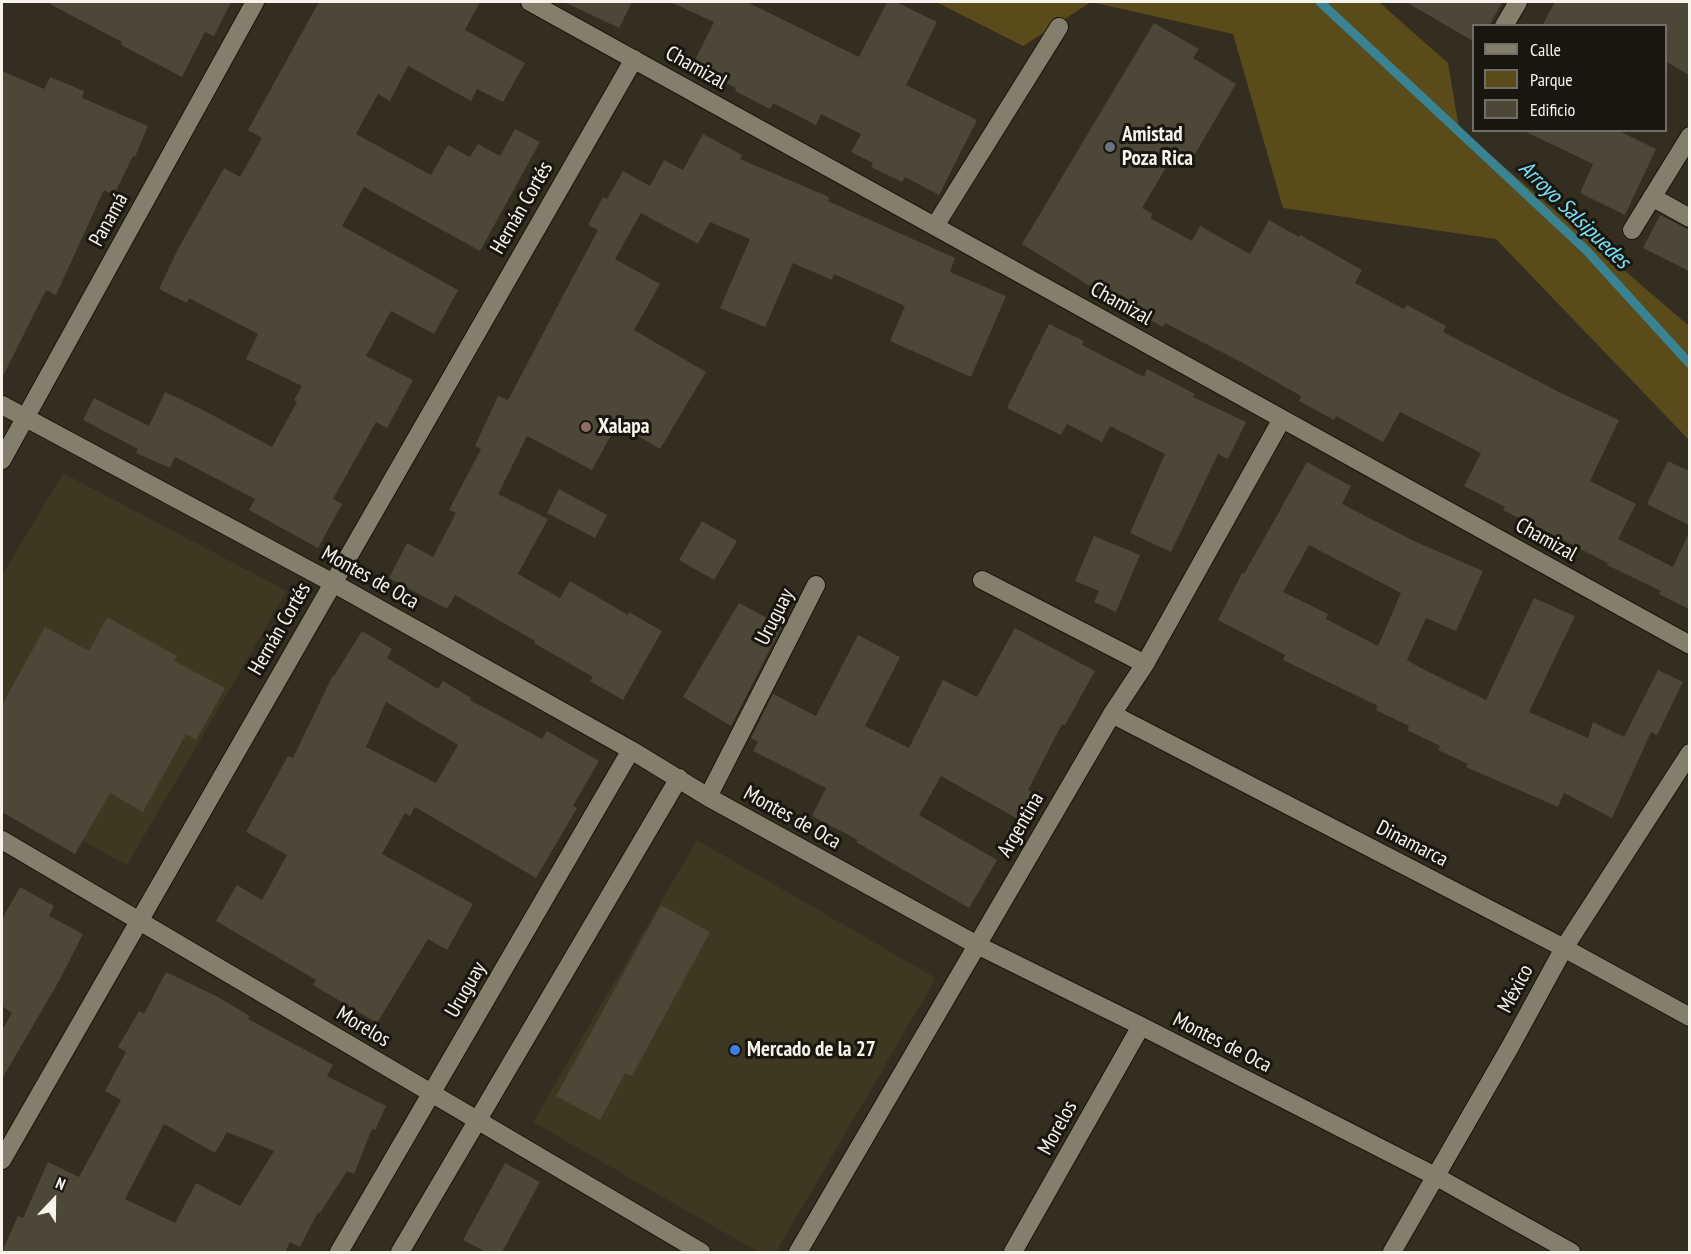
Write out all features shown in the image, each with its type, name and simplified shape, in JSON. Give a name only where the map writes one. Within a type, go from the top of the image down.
[{"type":"street","name":"Panamá","points":[[2,460],[255,2]]},
{"type":"street","name":"Chamizal","points":[[531,2],[1689,645]]},
{"type":"street","points":[[1505,24],[1518,2]]},
{"type":"street","points":[[935,226],[1059,27]]},
{"type":"street","name":"Hernán Cortés","points":[[2,1160],[634,59]]},
{"type":"street","points":[[1632,230],[1689,136]]},
{"type":"street","points":[[1652,197],[1689,218]]},
{"type":"street","name":"Montes de Oca","points":[[2,405],[333,583],[631,750],[708,797],[977,945],[1437,1177],[1538,1245],[1571,1252]]},
{"type":"street","name":"Argentina","points":[[798,1252],[1112,714],[1145,664],[1282,419]]},
{"type":"street","points":[[982,580],[1145,664]]},
{"type":"street","name":"Uruguay","points":[[708,797],[816,585]]},
{"type":"street","name":"Dinamarca","points":[[1112,714],[1564,948],[1689,1017]]},
{"type":"street","name":"Uruguay","points":[[339,1252],[631,750]]},
{"type":"street","name":"México","points":[[1392,1252],[1437,1177],[1564,948],[1689,753]]},
{"type":"street","points":[[400,1252],[679,778]]},
{"type":"street","name":"Morelos","points":[[2,840],[701,1252]]},
{"type":"street","name":"Morelos","points":[[1013,1252],[1141,1026]]},
{"type":"shaded area","points":[[63,473],[287,591],[127,865],[2,798],[2,576]]},
{"type":"shaded area","name":"Mercado de la 27","points":[[697,840],[936,978],[776,1252],[758,1252],[533,1122]]},
{"type":"green space","points":[[936,2],[1091,2],[1023,46]]},
{"type":"green space","points":[[1091,2],[1379,2],[1448,63],[1459,128],[1689,326],[1689,440],[1496,239],[1283,208],[1233,34]]},
{"type":"building","points":[[46,2],[231,2],[214,36],[205,32],[182,77]]},
{"type":"building","points":[[319,2],[480,2],[465,30],[525,63],[503,102],[477,89],[471,101],[408,66],[390,101],[378,94],[356,134],[431,175],[448,145],[470,157],[478,144],[500,156],[515,129],[540,142],[480,251],[364,187],[342,226],[458,290],[434,334],[391,311],[366,356],[413,380],[387,428],[376,422],[333,499],[342,504],[318,548],[249,510],[255,499],[175,457],[170,468],[136,453],[138,449],[83,420],[94,398],[149,426],[165,392],[272,447],[297,402],[294,400],[302,386],[246,359],[258,334],[189,298],[187,303],[159,289],[178,249],[224,168],[240,177],[262,138],[248,130]]},
{"type":"building","points":[[564,2],[632,2],[619,28]]},
{"type":"building","points":[[670,2],[747,2],[859,57],[887,2],[896,2],[937,22],[906,85],[977,120],[939,195],[905,177],[902,182],[871,167],[873,163],[851,152],[861,134],[821,114],[816,125],[773,103],[770,109],[735,91],[736,88],[692,66],[714,22]]},
{"type":"building","points":[[1406,2],[1502,2],[1490,24],[1472,24],[1472,40]]},
{"type":"building","points":[[1555,2],[1689,2],[1689,75],[1667,62],[1667,24],[1543,24]]},
{"type":"building","points":[[1154,23],[1199,49],[1193,58],[1236,84],[1188,166],[1172,157],[1142,208],[1153,214],[1150,218],[1192,241],[1200,226],[1250,254],[1269,220],[1362,270],[1355,283],[1404,309],[1407,305],[1446,326],[1443,332],[1619,420],[1590,481],[1636,504],[1618,539],[1673,567],[1689,533],[1689,609],[1659,594],[1661,591],[1503,510],[1505,507],[1464,486],[1481,453],[1400,412],[1383,442],[1336,416],[1334,420],[1299,401],[1301,396],[1243,363],[1165,323],[1163,327],[1111,299],[1022,244]]},
{"type":"building","points":[[2,71],[44,89],[50,77],[84,91],[82,98],[148,126],[135,157],[133,156],[114,195],[104,190],[56,295],[46,290],[2,378]]},
{"type":"building","points":[[1526,132],[1621,132],[1656,149],[1625,215],[1580,193],[1593,164]]},
{"type":"building","points":[[703,134],[742,155],[740,159],[829,197],[828,201],[955,258],[950,272],[1006,296],[971,377],[890,341],[905,306],[834,274],[832,280],[793,263],[765,327],[720,308],[750,239],[710,222],[698,244],[641,213],[615,259],[660,284],[634,330],[706,372],[660,449],[617,424],[592,470],[527,436],[498,494],[548,519],[518,574],[560,598],[570,581],[628,615],[629,612],[662,631],[623,700],[590,681],[593,677],[455,595],[447,609],[389,578],[407,543],[433,557],[456,513],[449,510],[481,449],[475,446],[498,396],[508,400],[598,230],[588,225],[603,197],[607,199],[623,171],[650,186],[664,160],[683,170]]},
{"type":"building","points":[[1660,215],[1689,230],[1689,271],[1643,248]]},
{"type":"building","points":[[1049,324],[1084,341],[1082,345],[1144,377],[1147,369],[1195,394],[1193,397],[1246,422],[1228,459],[1218,454],[1171,552],[1130,533],[1165,454],[1110,426],[1102,442],[1067,424],[1061,435],[1007,408]]},
{"type":"building","points":[[1668,461],[1689,471],[1689,525],[1647,504]]},
{"type":"building","points":[[1307,462],[1351,486],[1342,504],[1414,541],[1483,571],[1456,631],[1426,618],[1407,660],[1486,700],[1534,598],[1575,616],[1529,712],[1588,738],[1593,722],[1624,737],[1658,670],[1683,682],[1657,735],[1651,732],[1612,818],[1564,793],[1558,807],[1466,767],[1468,764],[1438,750],[1440,746],[1407,730],[1409,726],[1376,710],[1378,706],[1283,660],[1285,655],[1218,620],[1242,573],[1244,574]],"holes":[[[1309,545],[1401,593],[1378,646],[1326,619],[1328,614],[1283,592]]]},
{"type":"building","points":[[559,489],[607,515],[595,538],[547,513]]},
{"type":"building","points":[[702,521],[737,541],[714,580],[679,560]]},
{"type":"building","points":[[1094,536],[1140,555],[1116,612],[1094,602],[1099,591],[1075,581]]},
{"type":"building","points":[[739,603],[782,626],[731,726],[683,697]]},
{"type":"building","points":[[107,617],[177,656],[174,661],[225,688],[196,740],[186,734],[143,812],[110,793],[75,854],[2,812],[2,705],[45,627],[89,651]]},
{"type":"building","points":[[1015,628],[1095,671],[1065,725],[1062,724],[1028,790],[1040,797],[1025,823],[941,776],[919,815],[997,860],[969,908],[856,842],[858,840],[812,816],[826,788],[753,751],[758,742],[751,738],[773,694],[816,716],[858,635],[900,657],[865,726],[909,748],[943,680],[977,697]]},
{"type":"building","points":[[362,631],[392,649],[387,658],[438,689],[443,681],[471,698],[470,700],[542,739],[547,731],[599,761],[573,806],[577,808],[536,878],[415,807],[410,816],[405,813],[382,854],[473,904],[447,950],[428,939],[377,1023],[313,985],[316,980],[216,921],[237,885],[262,900],[287,855],[246,832],[288,756],[293,758],[334,676]],"holes":[[[386,702],[458,745],[436,783],[366,747]]]},
{"type":"building","points":[[20,887],[54,906],[49,916],[83,934],[59,981],[2,1079],[2,1030],[12,1013],[2,1006],[2,919]]},
{"type":"building","points":[[661,905],[710,932],[632,1076],[625,1073],[600,1120],[556,1096]]},
{"type":"building","points":[[166,972],[216,996],[250,1016],[248,1019],[333,1065],[327,1076],[386,1106],[375,1130],[372,1129],[354,1174],[347,1171],[320,1213],[318,1212],[300,1247],[290,1242],[285,1252],[2,1252],[18,1216],[23,1218],[48,1162],[79,1177],[121,1100],[105,1091],[126,1052],[118,1047],[139,1011],[144,1014]],"holes":[[[164,1124],[215,1153],[227,1132],[274,1151],[240,1206],[196,1183],[175,1223],[125,1199]]]},
{"type":"building","points":[[505,1163],[540,1182],[502,1252],[486,1252],[463,1240]]},
{"type":"waterway","name":"Arroyo Salsipuedes","points":[[1320,2],[1586,250],[1690,364]]},
{"type":"place","name":"Amistad Poza Rica","points":[[1110,147]]},
{"type":"place","name":"Xalapa","points":[[586,427]]},
{"type":"place","name":"Mercado de la 27","points":[[735,1050]]}]
